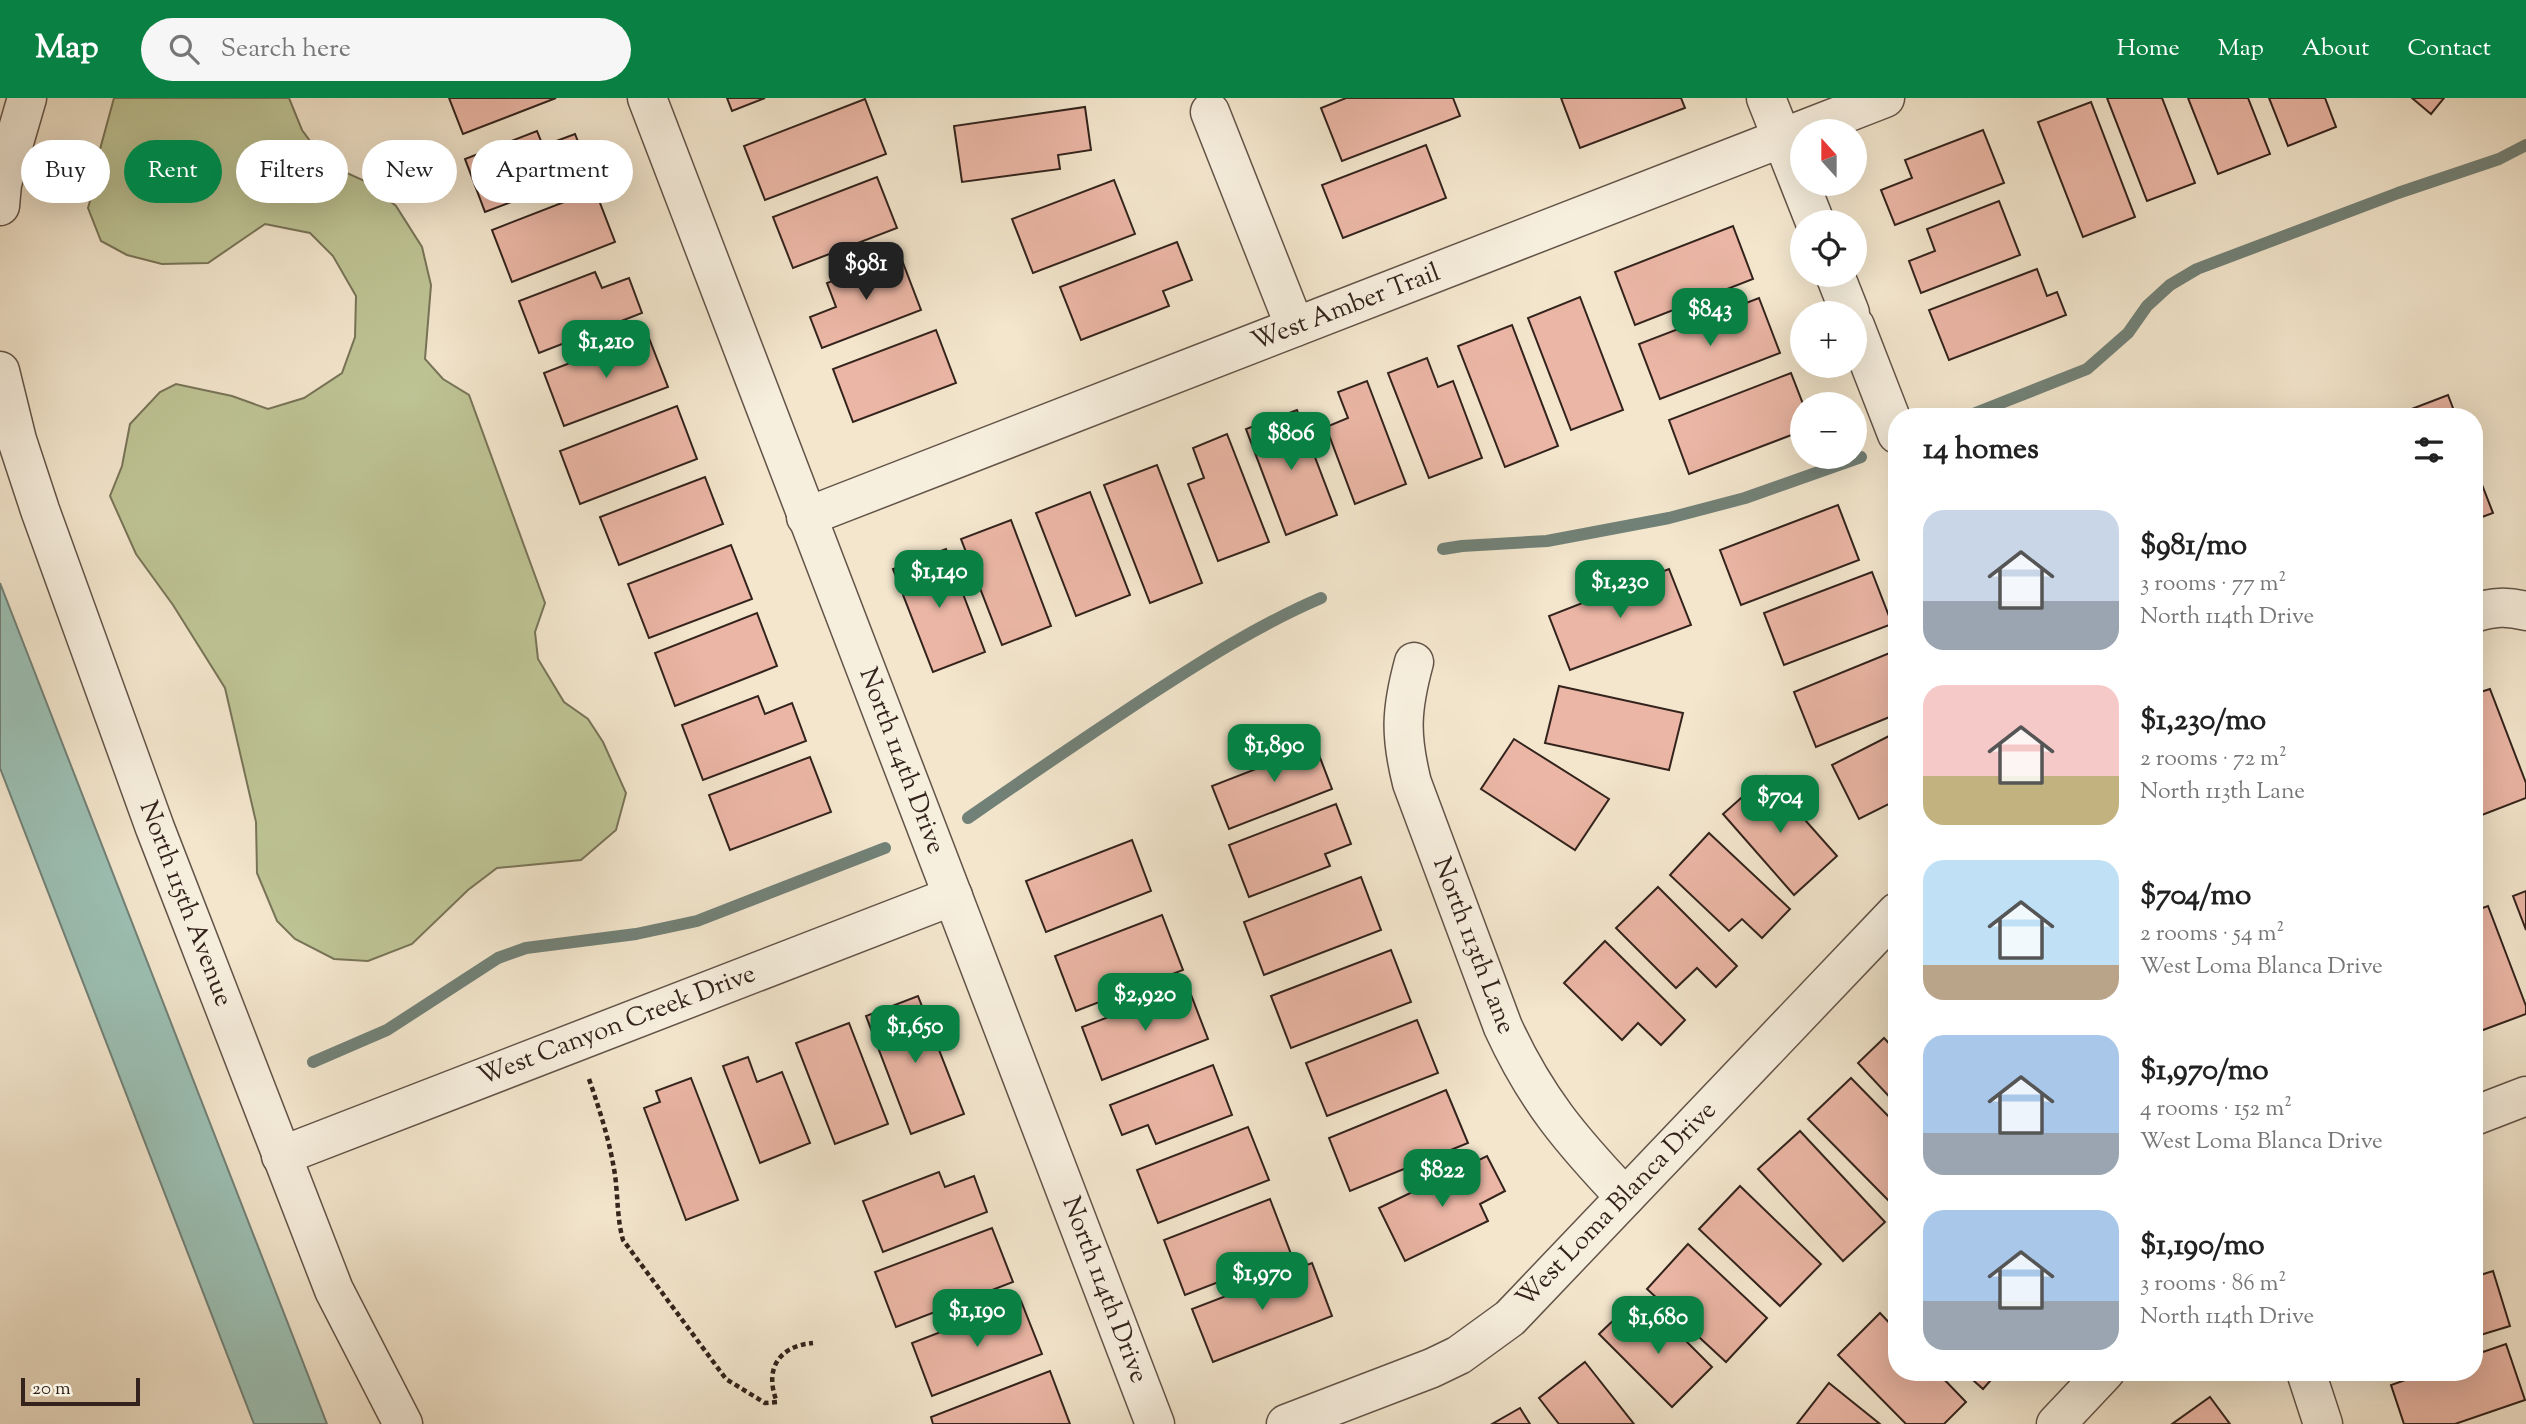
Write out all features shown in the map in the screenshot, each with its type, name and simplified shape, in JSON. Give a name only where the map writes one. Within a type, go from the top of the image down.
[{"type":"street","points":[[0,206],[2,184],[27,98]]},
{"type":"street","name":"North 114th Drive","points":[[647,98],[1155,1424]]},
{"type":"street","points":[[1766,98],[1810,210]]},
{"type":"street","name":"West Amber Trail","points":[[807,517],[1885,98]]},
{"type":"street","points":[[1210,112],[1295,327]]},
{"type":"street","points":[[1867,357],[1888,410]]},
{"type":"street","name":"North 115th Avenue","points":[[0,371],[17,440],[97,671],[281,1156],[334,1290],[403,1424]]},
{"type":"street","points":[[2483,610],[2509,607],[2526,611]]},
{"type":"street","name":"North 113th Lane","points":[[1414,662],[1402,720],[1404,751],[1412,783],[1503,1027],[1536,1093],[1581,1151],[1625,1197]]},
{"type":"street","name":"West Canyon Creek Drive","points":[[281,1156],[953,896]]},
{"type":"street","name":"West Loma Blanca Drive","points":[[1286,1424],[1432,1368],[1485,1338],[1534,1295],[1888,921]]},
{"type":"street","points":[[2483,1113],[2526,1096]]},
{"type":"street","points":[[2056,1424],[2097,1381]]},
{"type":"street","points":[[2309,1381],[2323,1424]]},
{"type":"path","points":[[576,1042],[610,1145],[616,1181],[618,1225],[623,1240],[678,1312],[703,1350],[726,1379],[765,1403],[777,1402],[772,1391],[776,1361],[799,1344],[813,1343]]},
{"type":"green space","points":[[114,98],[289,98],[302,130],[309,140],[236,140],[236,203],[348,203],[348,173],[362,180],[362,203],[392,203],[396,206],[422,247],[431,285],[425,359],[443,379],[469,395],[545,603],[535,632],[538,659],[564,702],[588,719],[603,742],[626,793],[616,830],[581,860],[497,868],[468,890],[412,944],[368,961],[334,959],[295,939],[277,921],[257,873],[256,822],[225,688],[173,605],[136,554],[110,496],[122,466],[130,424],[160,392],[176,384],[232,396],[268,409],[304,398],[342,373],[355,337],[356,296],[333,256],[310,233],[265,224],[208,263],[162,264],[127,255],[101,241],[88,208],[89,203],[110,203],[110,140],[103,140]]},
{"type":"water","points":[[0,583],[327,1424],[254,1424],[0,768]]},
{"type":"building","points":[[449,98],[556,98],[463,134]]},
{"type":"building","points":[[727,98],[765,98],[732,111]]},
{"type":"building","points":[[1346,98],[1453,98],[1460,116],[1342,161],[1321,108]]},
{"type":"building","points":[[1561,98],[1681,98],[1685,108],[1580,148]]},
{"type":"building","points":[[2107,98],[2162,98],[2195,183],[2147,201]]},
{"type":"building","points":[[2188,98],[2248,98],[2270,154],[2218,174]]},
{"type":"building","points":[[2269,98],[2325,98],[2336,127],[2288,146]]},
{"type":"building","points":[[2412,98],[2444,98],[2431,114]]},
{"type":"building","points":[[865,99],[886,154],[765,200],[744,146]]},
{"type":"building","points":[[2091,102],[2135,217],[2083,237],[2038,122]]},
{"type":"building","points":[[1085,107],[1091,150],[1058,155],[1060,169],[962,182],[954,126]]},
{"type":"building","points":[[1983,130],[2004,183],[1895,225],[1881,190],[1912,178],[1905,160]]},
{"type":"building","points":[[537,131],[541,140],[514,140]]},
{"type":"building","points":[[575,134],[577,140],[559,140]]},
{"type":"building","points":[[1426,145],[1446,198],[1343,238],[1322,185]]},
{"type":"building","points":[[471,157],[471,175],[465,159]]},
{"type":"building","points":[[877,177],[897,228],[793,268],[773,217]]},
{"type":"building","points":[[1114,180],[1135,234],[1033,273],[1012,219]]},
{"type":"building","points":[[1999,201],[2020,255],[1921,293],[1909,261],[1935,251],[1927,229]]},
{"type":"building","points":[[482,203],[509,203],[485,212]]},
{"type":"building","points":[[562,203],[600,203],[615,242],[512,282],[492,230]]},
{"type":"building","points":[[1733,226],[1753,279],[1635,325],[1615,272]]},
{"type":"building","points":[[1177,242],[1192,280],[1163,291],[1169,306],[1081,340],[1060,287]]},
{"type":"building","points":[[900,255],[921,310],[822,348],[810,317],[836,307],[827,283]]},
{"type":"building","points":[[2037,269],[2047,296],[2057,292],[2066,315],[1949,360],[1929,310]]},
{"type":"building","points":[[595,272],[602,288],[629,278],[642,313],[539,353],[519,301]]},
{"type":"building","points":[[1580,297],[1623,410],[1571,430],[1528,318]]},
{"type":"building","points":[[1759,298],[1780,353],[1660,399],[1639,344]]},
{"type":"building","points":[[1512,325],[1558,446],[1505,467],[1458,346]]},
{"type":"building","points":[[936,330],[956,383],[853,422],[833,369]]},
{"type":"building","points":[[647,333],[668,387],[564,426],[544,373]]},
{"type":"building","points":[[1427,358],[1438,387],[1453,381],[1482,458],[1429,478],[1388,373]]},
{"type":"building","points":[[1790,373],[1798,392],[1790,392],[1790,436],[1689,474],[1669,420]]},
{"type":"building","points":[[1367,381],[1406,484],[1355,504],[1326,427],[1348,418],[1338,392]]},
{"type":"building","points":[[2448,395],[2453,408],[2414,408]]},
{"type":"building","points":[[677,406],[697,459],[580,504],[560,451]]},
{"type":"building","points":[[1297,410],[1337,515],[1286,535],[1246,429]]},
{"type":"building","points":[[1227,434],[1269,542],[1218,561],[1188,484],[1204,478],[1193,448]]},
{"type":"building","points":[[1157,465],[1202,583],[1150,603],[1104,485]]},
{"type":"building","points":[[705,477],[723,524],[619,565],[600,517]]},
{"type":"building","points":[[2483,487],[2493,513],[2483,517]]},
{"type":"building","points":[[1090,492],[1130,595],[1076,616],[1036,513]]},
{"type":"building","points":[[1838,505],[1859,560],[1741,605],[1720,550]]},
{"type":"building","points":[[1011,520],[1051,626],[1002,645],[961,539]]},
{"type":"building","points":[[731,545],[752,599],[649,638],[628,584]]},
{"type":"building","points":[[946,549],[985,652],[933,672],[893,569]]},
{"type":"building","points":[[1669,569],[1691,625],[1570,670],[1549,616]]},
{"type":"building","points":[[1872,572],[1888,614],[1888,626],[1784,665],[1764,613]]},
{"type":"building","points":[[757,613],[777,666],[675,706],[655,653]]},
{"type":"building","points":[[1888,654],[1888,718],[1816,747],[1794,692]]},
{"type":"building","points":[[1559,686],[1683,713],[1669,770],[1545,743]]},
{"type":"building","points":[[2490,689],[2526,783],[2526,798],[2483,815],[2483,691]]},
{"type":"building","points":[[758,696],[765,714],[792,703],[806,741],[703,780],[682,725]]},
{"type":"building","points":[[1311,734],[1332,789],[1229,829],[1212,786],[1274,762],[1270,750]]},
{"type":"building","points":[[1888,737],[1888,804],[1859,819],[1832,765]]},
{"type":"building","points":[[1514,739],[1609,799],[1575,850],[1481,789]]},
{"type":"building","points":[[810,757],[831,812],[730,850],[709,795]]},
{"type":"building","points":[[1766,776],[1837,856],[1794,895],[1723,814]]},
{"type":"building","points":[[1336,804],[1351,844],[1325,854],[1330,866],[1249,897],[1229,845]]},
{"type":"building","points":[[1709,833],[1790,909],[1762,938],[1742,919],[1729,931],[1670,875]]},
{"type":"building","points":[[1132,840],[1151,891],[1046,932],[1026,881]]},
{"type":"building","points":[[1361,877],[1381,930],[1264,975],[1244,922]]},
{"type":"building","points":[[1658,887],[1737,966],[1716,987],[1697,968],[1676,988],[1616,928]]},
{"type":"building","points":[[2526,891],[2526,930],[2513,896]]},
{"type":"building","points":[[2488,906],[2526,1006],[2526,1014],[2483,1030],[2483,908]]},
{"type":"building","points":[[1162,915],[1183,970],[1076,1011],[1055,956]]},
{"type":"building","points":[[1605,941],[1685,1020],[1661,1045],[1638,1023],[1622,1040],[1564,983]]},
{"type":"building","points":[[1391,950],[1411,1002],[1291,1048],[1271,996]]},
{"type":"building","points":[[1188,987],[1208,1039],[1102,1080],[1082,1027]]},
{"type":"building","points":[[918,996],[964,1114],[911,1134],[866,1016]]},
{"type":"building","points":[[1417,1020],[1438,1073],[1327,1116],[1306,1063]]},
{"type":"building","points":[[849,1023],[888,1124],[835,1144],[796,1043]]},
{"type":"building","points":[[1884,1038],[1888,1042],[1888,1095],[1858,1063]]},
{"type":"building","points":[[748,1057],[757,1082],[782,1072],[810,1143],[760,1163],[723,1066]]},
{"type":"building","points":[[1213,1065],[1232,1115],[1156,1144],[1148,1125],[1122,1135],[1110,1105]]},
{"type":"building","points":[[691,1078],[738,1200],[686,1220],[644,1108],[660,1102],[656,1091]]},
{"type":"building","points":[[1851,1078],[1888,1116],[1888,1200],[1808,1119]]},
{"type":"building","points":[[1446,1090],[1468,1143],[1350,1191],[1329,1138]]},
{"type":"building","points":[[1248,1127],[1269,1180],[1158,1223],[1137,1170]]},
{"type":"building","points":[[1800,1131],[1885,1222],[1843,1261],[1758,1169]]},
{"type":"building","points":[[1487,1156],[1505,1191],[1480,1204],[1488,1221],[1405,1261],[1379,1208]]},
{"type":"building","points":[[939,1172],[945,1187],[974,1176],[987,1212],[883,1252],[863,1201]]},
{"type":"building","points":[[1740,1186],[1821,1264],[1780,1306],[1699,1229]]},
{"type":"building","points":[[1270,1199],[1291,1254],[1185,1295],[1164,1240]]},
{"type":"building","points":[[992,1228],[1013,1282],[896,1327],[875,1272]]},
{"type":"building","points":[[1688,1244],[1767,1318],[1726,1362],[1647,1289]]},
{"type":"building","points":[[1312,1263],[1332,1316],[1213,1362],[1192,1309]]},
{"type":"building","points":[[2493,1271],[2510,1326],[2483,1334],[2483,1274]]},
{"type":"building","points":[[1021,1301],[1042,1354],[932,1396],[912,1343]]},
{"type":"building","points":[[1658,1313],[1712,1367],[1672,1407],[1599,1334],[1620,1314],[1639,1333]]},
{"type":"building","points":[[1880,1313],[1888,1321],[1888,1381],[1946,1381],[1966,1402],[1944,1424],[1906,1424],[1838,1355]]},
{"type":"building","points":[[2506,1344],[2525,1400],[2455,1424],[2404,1424],[2391,1385],[2402,1381],[2483,1381],[2483,1352]]},
{"type":"building","points":[[1585,1362],[1634,1424],[1559,1424],[1539,1398]]},
{"type":"building","points":[[1050,1371],[1070,1424],[933,1424],[931,1417]]},
{"type":"building","points":[[1974,1381],[1990,1381],[1983,1389]]},
{"type":"building","points":[[1829,1383],[1880,1424],[1797,1424]]},
{"type":"building","points":[[2210,1397],[2230,1424],[2172,1424]]},
{"type":"building","points":[[1520,1408],[1530,1424],[1492,1424]]},
{"type":"waterway","points":[[1988,408],[2087,369],[2128,333],[2147,306],[2170,285],[2197,269],[2398,193],[2499,159],[2526,145]]},
{"type":"waterway","points":[[1443,549],[1547,541],[1669,518],[1745,498],[1827,469]]},
{"type":"waterway","points":[[968,818],[1188,671],[1253,632],[1321,598]]},
{"type":"waterway","points":[[313,1062],[387,1030],[498,958],[526,948],[636,934],[697,921],[885,848]]}]
